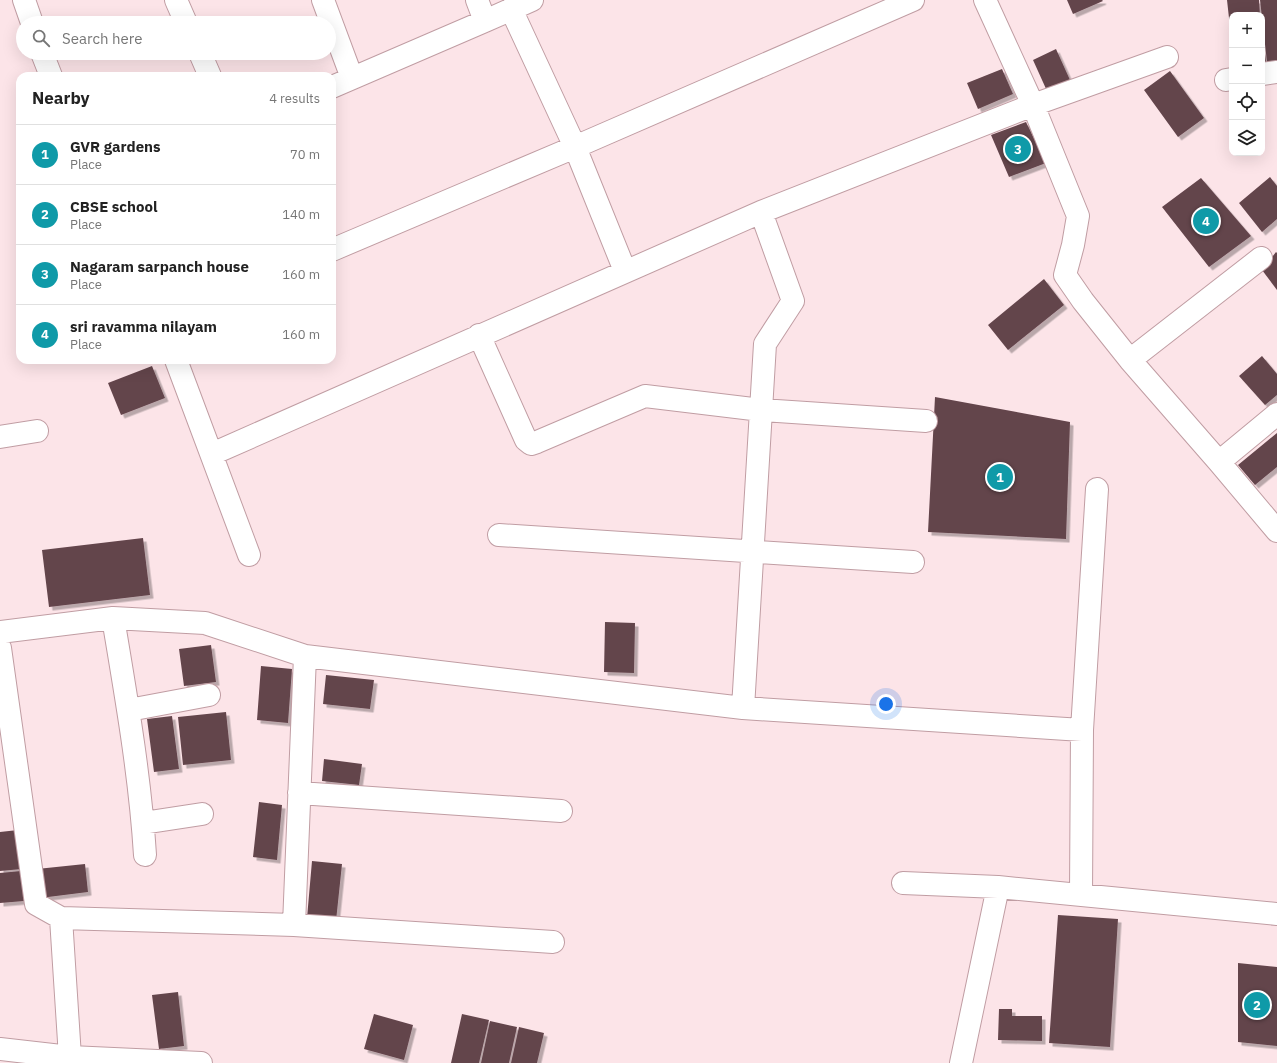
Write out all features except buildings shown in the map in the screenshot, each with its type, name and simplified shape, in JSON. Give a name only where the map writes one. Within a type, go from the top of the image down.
[{"type":"street","points":[[24,0],[30,16]]},
{"type":"street","points":[[176,0],[183,16]]},
{"type":"street","points":[[324,0],[330,16]]},
{"type":"street","points":[[477,0],[485,21]]},
{"type":"street","points":[[336,85],[532,0]]},
{"type":"street","points":[[336,248],[575,147],[913,0]]},
{"type":"street","points":[[985,0],[1033,105],[1078,216],[1073,245],[1065,275],[1083,301],[1130,360],[1220,462],[1277,531]]},
{"type":"street","points":[[511,9],[575,147],[625,271]]},
{"type":"street","points":[[336,33],[352,78]]},
{"type":"street","points":[[212,454],[760,212],[1033,105],[1167,57]]},
{"type":"street","points":[[45,60],[49,72]]},
{"type":"street","points":[[203,60],[208,72]]},
{"type":"street","points":[[1265,74],[1277,72]]},
{"type":"street","points":[[743,708],[765,344],[793,301],[760,212]]},
{"type":"street","points":[[1130,360],[1261,258]]},
{"type":"street","points":[[479,335],[526,440],[531,444],[645,396],[761,410],[926,421]]},
{"type":"street","points":[[178,364],[249,555]]},
{"type":"street","points":[[1220,462],[1277,414]]},
{"type":"street","points":[[0,437],[37,431]]},
{"type":"street","points":[[1081,895],[1082,730],[1097,489]]},
{"type":"street","points":[[499,535],[913,562]]},
{"type":"street","points":[[0,632],[113,618],[205,623],[305,656],[743,708],[1082,730]]},
{"type":"street","points":[[113,618],[128,710],[143,823],[145,855]]},
{"type":"street","points":[[0,648],[36,904],[61,918],[294,925],[553,942]]},
{"type":"street","points":[[294,925],[305,656]]},
{"type":"street","points":[[128,710],[209,695]]},
{"type":"street","points":[[299,793],[561,811]]},
{"type":"street","points":[[143,823],[202,814]]},
{"type":"street","points":[[903,883],[998,887],[1277,914]]},
{"type":"street","points":[[961,1063],[998,887]]},
{"type":"street","points":[[61,918],[70,1056]]},
{"type":"street","points":[[0,1049],[70,1056],[201,1063]]},
{"type":"place","name":"Nagaram sarpanch house","points":[[1018,149]]},
{"type":"place","name":"sri ravamma nilayam","points":[[1206,221]]},
{"type":"place","name":"GVR gardens","points":[[1000,477]]},
{"type":"place","name":"CBSE school","points":[[1257,1005]]}]
